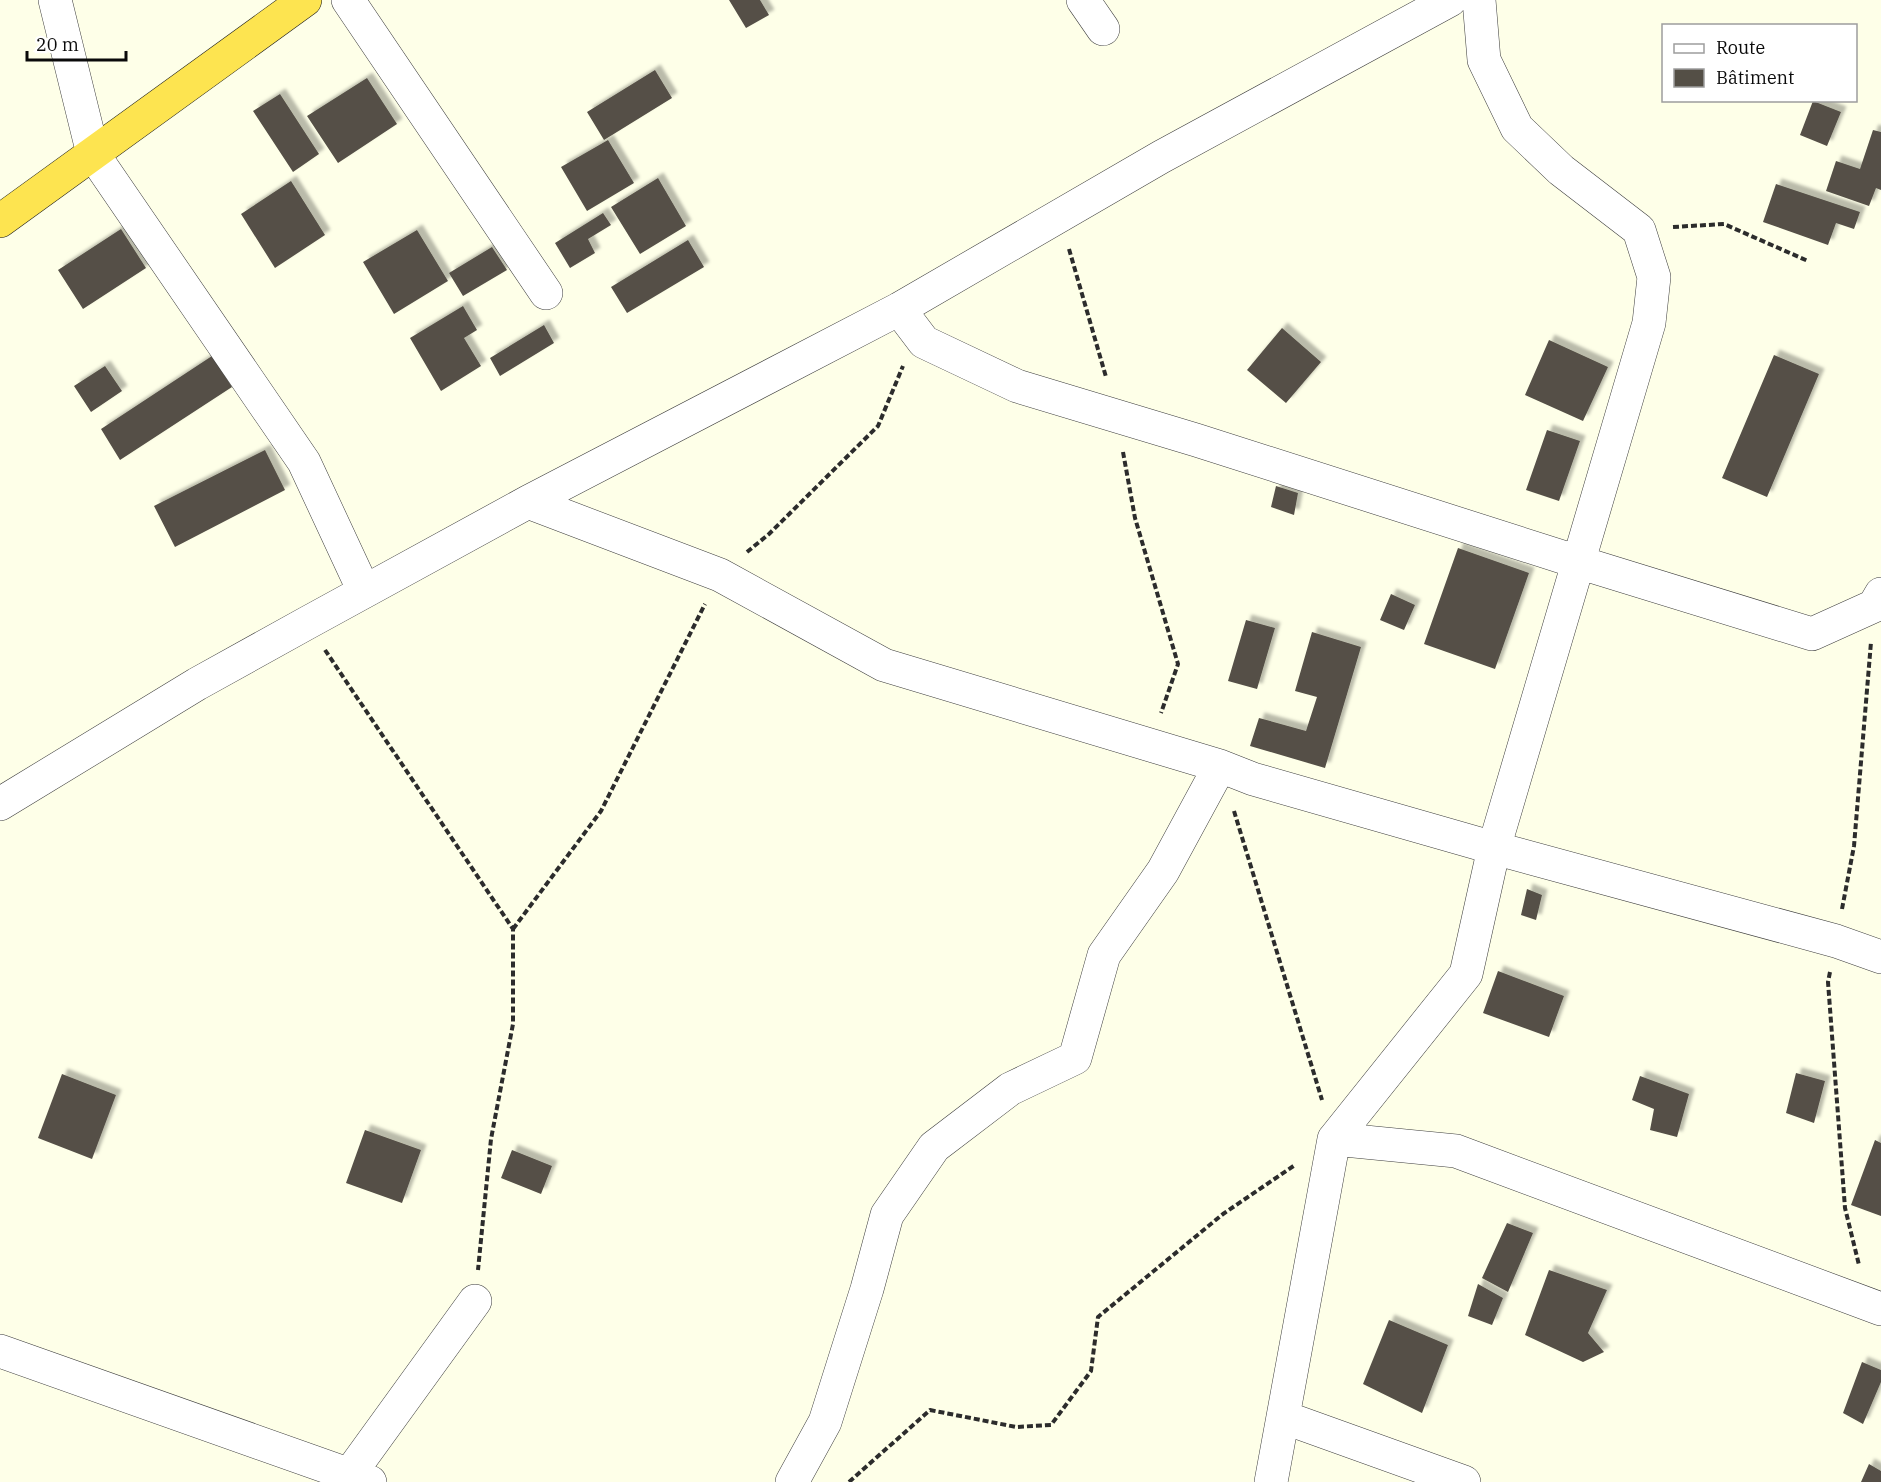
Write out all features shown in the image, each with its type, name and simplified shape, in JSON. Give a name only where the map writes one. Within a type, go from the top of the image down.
[{"type":"highway","points":[[0,221],[305,0]]},
{"type":"street","points":[[55,0],[93,154],[304,462],[364,591]]},
{"type":"street","points":[[348,0],[546,293]]},
{"type":"street","points":[[1083,0],[1103,28]]},
{"type":"street","points":[[0,804],[197,684],[364,591],[528,502],[899,309],[1171,151],[1450,0]]},
{"type":"street","points":[[1271,1482],[1334,1139],[1466,974],[1494,848],[1649,323],[1654,277],[1639,230],[1561,170],[1517,128],[1484,60],[1479,0]]},
{"type":"street","points":[[899,309],[924,342],[1017,386],[1117,415],[1812,634],[1874,606],[1881,594]]},
{"type":"street","points":[[528,502],[720,574],[884,665],[1220,766],[1253,779],[1494,848],[1836,941],[1881,957]]},
{"type":"street","points":[[792,1482],[825,1422],[867,1289],[887,1215],[934,1148],[1010,1089],[1075,1058],[1104,955],[1163,871],[1220,766]]},
{"type":"street","points":[[1334,1139],[1456,1151],[1881,1309]]},
{"type":"street","points":[[0,1351],[355,1480],[475,1300]]},
{"type":"street","points":[[1283,1417],[1464,1482]]},
{"type":"path","points":[[1060,216],[1117,415],[1135,518],[1178,664],[1150,745]]},
{"type":"path","points":[[1639,230],[1724,224],[1808,261]]},
{"type":"path","points":[[513,929],[601,811],[720,574],[769,534],[878,426],[906,358]]},
{"type":"path","points":[[307,623],[513,929],[513,1024],[491,1139],[475,1300]]},
{"type":"path","points":[[849,1482],[930,1410],[1016,1427],[1051,1425],[1090,1371],[1098,1317],[1224,1214],[1334,1139],[1220,766]]},
{"type":"building","points":[[729,0],[760,0],[769,15],[746,28]]},
{"type":"building","points":[[655,70],[672,98],[604,140],[587,112]]},
{"type":"building","points":[[367,78],[397,124],[338,163],[307,116]]},
{"type":"building","points":[[280,94],[319,154],[293,172],[253,111]]},
{"type":"building","points":[[1813,102],[1841,112],[1827,146],[1800,135]]},
{"type":"building","points":[[1873,130],[1881,132],[1881,190],[1876,188],[1869,206],[1826,191],[1836,161],[1860,169]]},
{"type":"building","points":[[608,140],[634,183],[587,211],[561,167]]},
{"type":"building","points":[[658,178],[686,226],[640,254],[611,207]]},
{"type":"building","points":[[291,181],[325,235],[275,268],[241,214]]},
{"type":"building","points":[[1776,184],[1860,212],[1854,229],[1836,223],[1828,245],[1763,222]]},
{"type":"building","points":[[603,213],[611,225],[588,239],[595,253],[570,268],[555,243]]},
{"type":"building","points":[[121,229],[146,268],[83,309],[58,270]]},
{"type":"building","points":[[417,230],[448,281],[394,314],[363,262]]},
{"type":"building","points":[[688,240],[704,267],[627,313],[611,287]]},
{"type":"building","points":[[492,247],[507,270],[463,296],[449,273]]},
{"type":"building","points":[[463,306],[477,330],[464,338],[481,366],[441,391],[410,338]]},
{"type":"building","points":[[544,325],[554,343],[500,376],[490,358]]},
{"type":"building","points":[[1282,328],[1321,362],[1286,403],[1247,370]]},
{"type":"building","points":[[1549,340],[1608,367],[1583,421],[1525,395]]},
{"type":"building","points":[[1774,355],[1819,374],[1767,497],[1722,478]]},
{"type":"building","points":[[212,356],[232,387],[120,460],[101,429]]},
{"type":"building","points":[[105,366],[122,391],[91,412],[74,386]]},
{"type":"building","points":[[1547,430],[1580,441],[1559,501],[1526,490]]},
{"type":"building","points":[[265,450],[285,490],[175,547],[154,506]]},
{"type":"building","points":[[1276,486],[1298,493],[1294,515],[1271,507]]},
{"type":"building","points":[[1458,548],[1529,573],[1495,669],[1424,644]]},
{"type":"building","points":[[1391,594],[1415,605],[1404,630],[1380,620]]},
{"type":"building","points":[[1246,620],[1275,628],[1257,689],[1228,681]]},
{"type":"building","points":[[1312,632],[1361,647],[1325,768],[1250,746],[1259,718],[1306,731],[1317,697],[1295,691]]},
{"type":"building","points":[[1527,889],[1542,895],[1536,920],[1521,915]]},
{"type":"building","points":[[1498,971],[1564,996],[1549,1037],[1483,1013]]},
{"type":"building","points":[[1796,1073],[1825,1081],[1814,1123],[1786,1113]]},
{"type":"building","points":[[62,1074],[116,1095],[92,1159],[38,1138]]},
{"type":"building","points":[[1640,1076],[1689,1094],[1677,1137],[1650,1130],[1654,1109],[1632,1100]]},
{"type":"building","points":[[365,1130],[421,1150],[402,1203],[346,1183]]},
{"type":"building","points":[[1875,1140],[1881,1143],[1881,1216],[1851,1205]]},
{"type":"building","points":[[512,1150],[552,1166],[541,1194],[501,1178]]},
{"type":"building","points":[[1507,1223],[1533,1233],[1508,1292],[1482,1278]]},
{"type":"building","points":[[1549,1270],[1607,1290],[1588,1333],[1604,1352],[1583,1362],[1525,1335]]},
{"type":"building","points":[[1478,1284],[1503,1298],[1492,1325],[1468,1316]]},
{"type":"building","points":[[1389,1320],[1448,1345],[1422,1413],[1363,1384]]},
{"type":"building","points":[[1862,1362],[1881,1370],[1881,1382],[1863,1424],[1843,1413]]},
{"type":"building","points":[[1869,1464],[1881,1471],[1881,1482],[1861,1482]]}]
